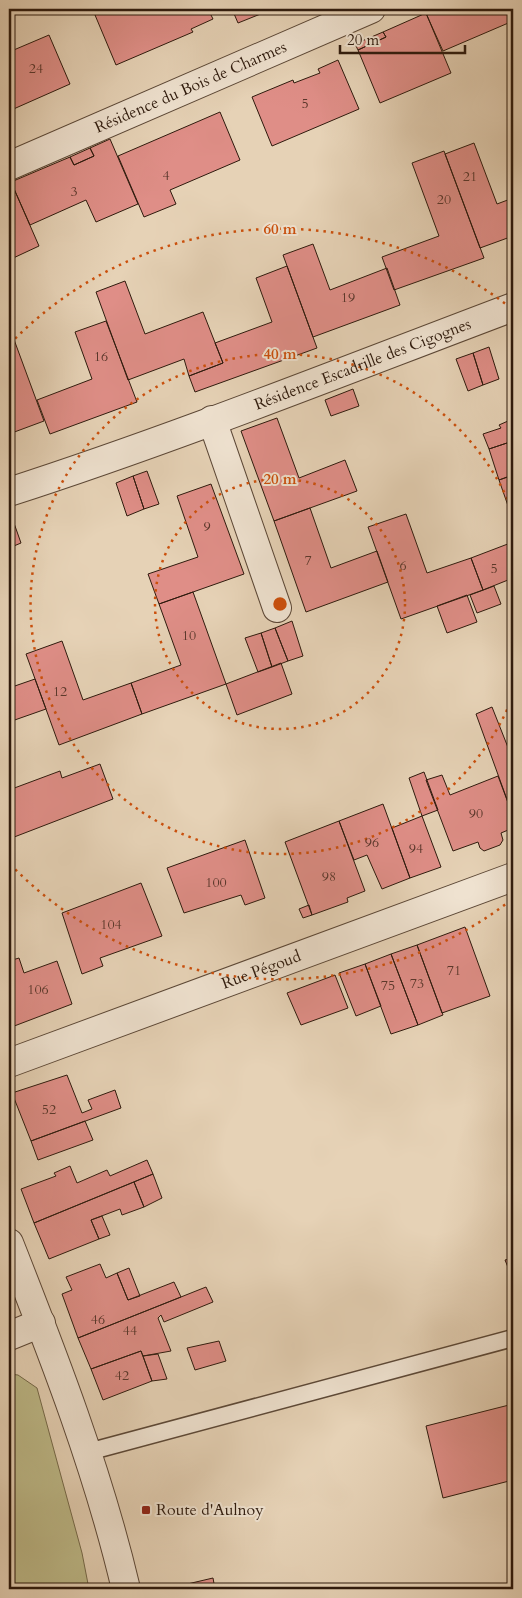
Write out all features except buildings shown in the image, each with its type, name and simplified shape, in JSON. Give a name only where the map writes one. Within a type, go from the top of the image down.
[{"type":"street","name":"Résidence du Bois de Charmes","points":[[9,166],[371,9]]},
{"type":"street","name":"Résidence Escadrille des Cigognes","points":[[9,492],[72,472],[513,307]]},
{"type":"street","points":[[212,420],[277,608]]},
{"type":"street","name":"Rue Pégoud","points":[[9,1063],[513,877]]},
{"type":"street","points":[[9,1243],[41,1323],[88,1452],[126,1589]]},
{"type":"street","points":[[9,1336],[41,1323]]},
{"type":"lane","points":[[88,1452],[513,1338]]},
{"type":"shaded area","points":[[9,1374],[18,1375],[37,1388],[82,1553],[89,1589],[9,1589]]},
{"type":"place","name":"Route d'Aulnoy","points":[[146,1510]]}]
